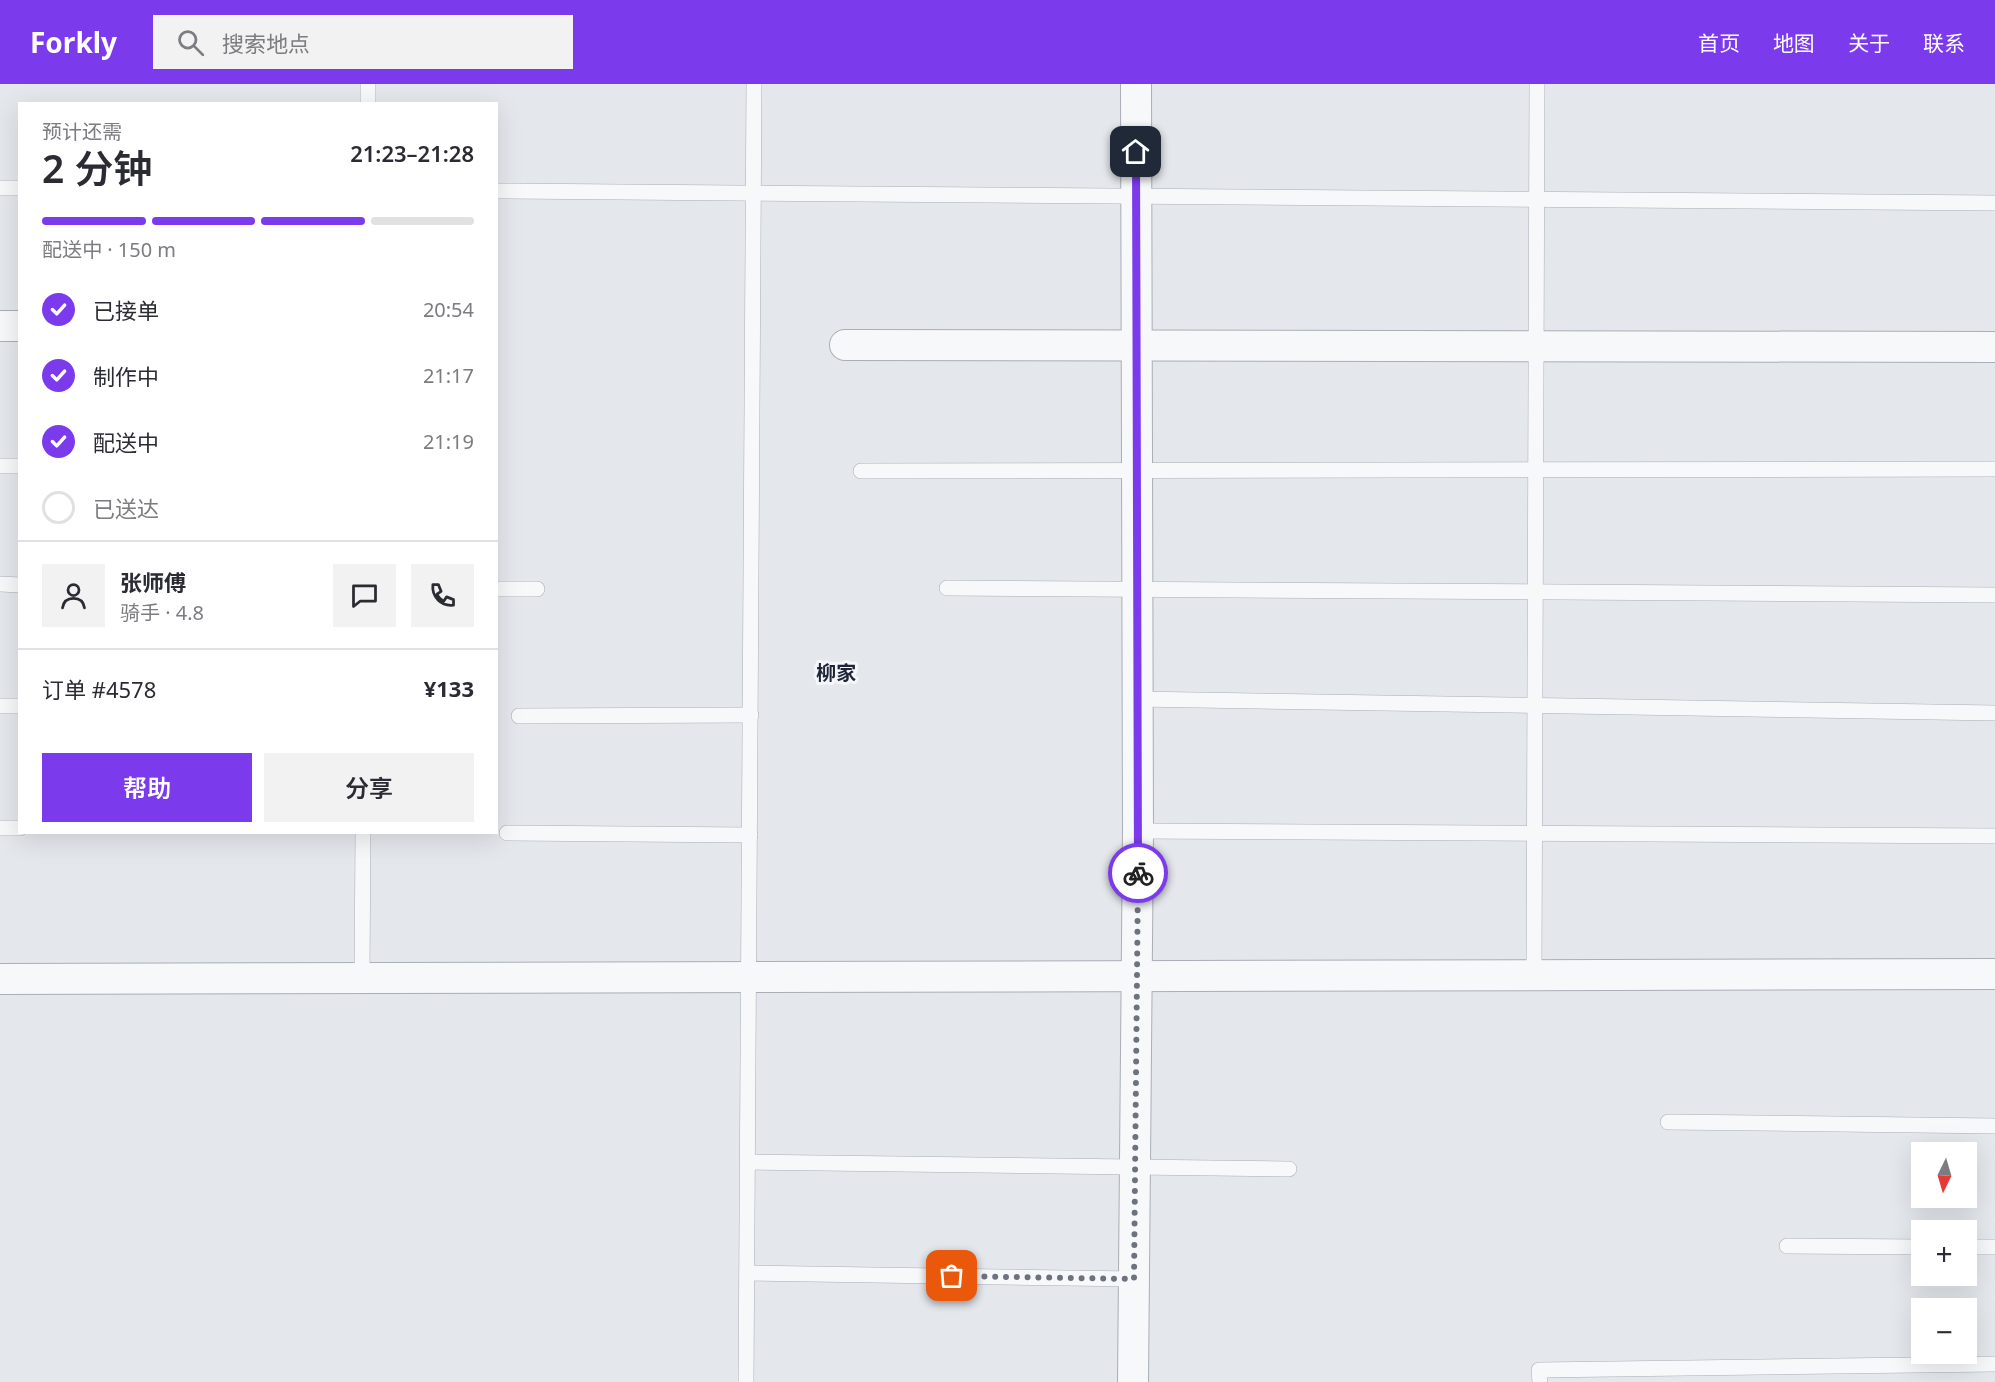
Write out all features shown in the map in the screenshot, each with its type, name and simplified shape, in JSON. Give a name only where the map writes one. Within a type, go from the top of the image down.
[{"type":"street","points":[[1133,1382],[1138,831],[1135,470],[1136,84]]},
{"type":"street","points":[[0,326],[18,326]]},
{"type":"street","points":[[845,345],[1995,347]]},
{"type":"street","points":[[0,979],[1995,974]]},
{"type":"lane","points":[[368,84],[368,102]]},
{"type":"lane","points":[[746,1382],[754,84]]},
{"type":"lane","points":[[1534,974],[1537,84]]},
{"type":"lane","points":[[0,188],[18,188]]},
{"type":"lane","points":[[498,191],[1995,203]]},
{"type":"lane","points":[[0,466],[18,466]]},
{"type":"lane","points":[[861,471],[1995,469]]},
{"type":"lane","points":[[0,585],[18,585]]},
{"type":"lane","points":[[947,588],[1995,595]]},
{"type":"lane","points":[[498,589],[537,590]]},
{"type":"lane","points":[[1136,699],[1995,713]]},
{"type":"lane","points":[[0,706],[18,706]]},
{"type":"lane","points":[[519,716],[751,715]]},
{"type":"lane","points":[[0,828],[18,828]]},
{"type":"lane","points":[[1138,831],[1995,836]]},
{"type":"lane","points":[[507,833],[750,835]]},
{"type":"lane","points":[[362,977],[363,834]]},
{"type":"lane","points":[[1668,1122],[1995,1126]]},
{"type":"lane","points":[[748,1162],[1289,1169]]},
{"type":"lane","points":[[1787,1246],[1911,1247]]},
{"type":"lane","points":[[1977,1247],[1995,1247]]},
{"type":"lane","points":[[747,1273],[1134,1279]]},
{"type":"lane","points":[[1539,1382],[1539,1370],[1995,1364]]},
{"type":"way so far","points":[[952,1276],[1134,1279],[1138,873]]},
{"type":"district","name":"柳家","points":[[836,672]]},
{"type":"route","points":[[1136,152],[1138,873]]}]
